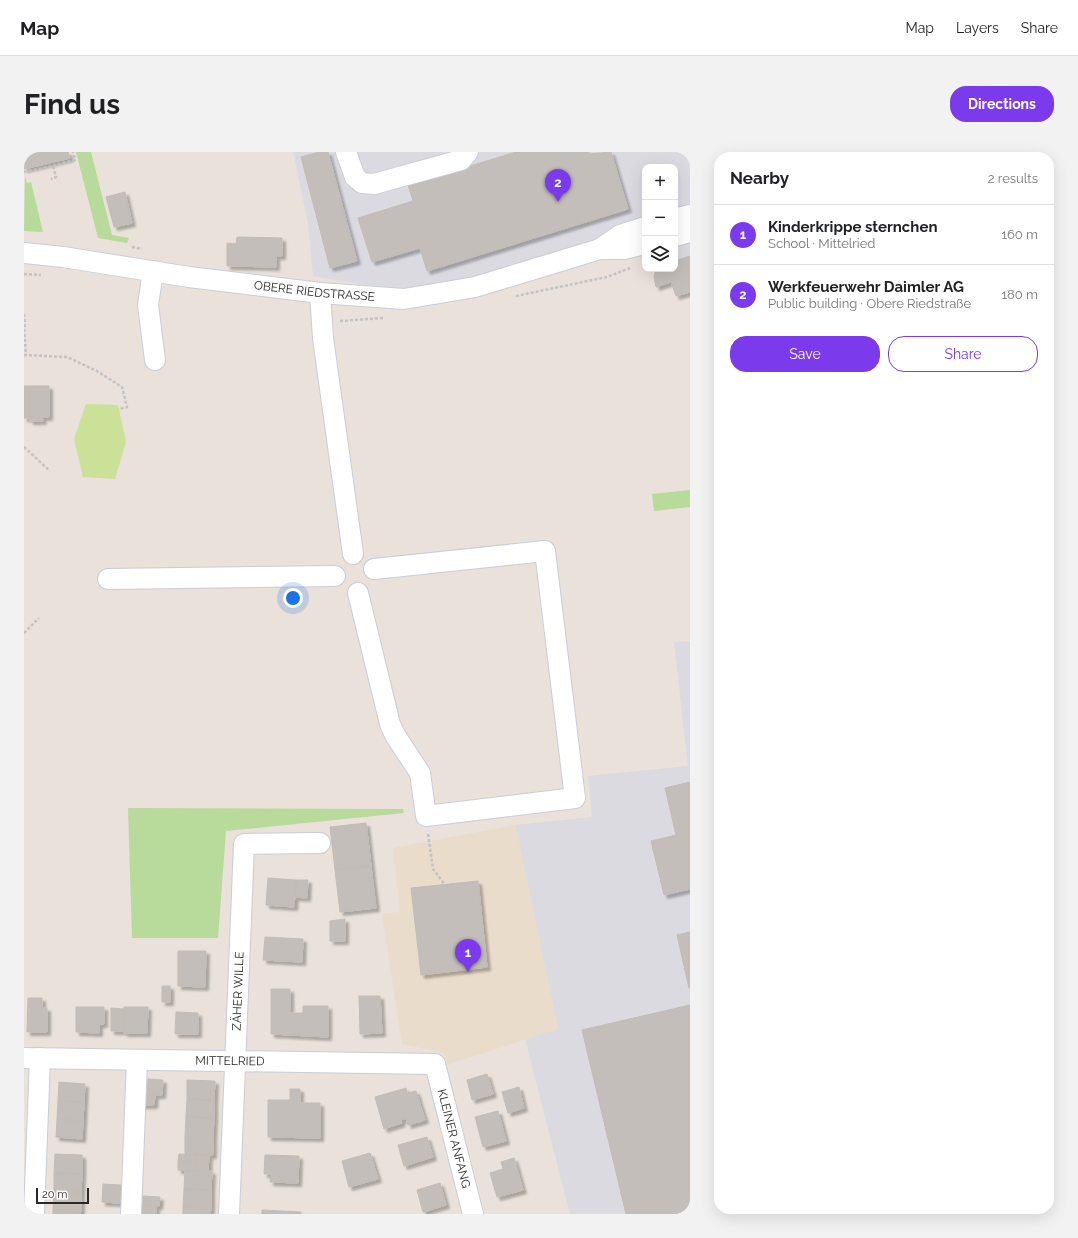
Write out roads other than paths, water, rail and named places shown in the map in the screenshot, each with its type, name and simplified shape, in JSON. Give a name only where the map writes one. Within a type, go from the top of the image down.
[{"type":"street","points":[[346,152],[355,177],[362,183],[374,184],[461,160],[468,152]]},
{"type":"street","points":[[678,218],[690,214]]},
{"type":"street","points":[[600,249],[620,235],[642,228]]},
{"type":"street","points":[[678,235],[690,232]]},
{"type":"street","points":[[600,249],[624,249],[642,245]]},
{"type":"street","name":"OBERE RIEDSTRASSE","points":[[24,253],[63,257],[153,271],[320,293],[404,299],[475,288],[600,249]]},
{"type":"street","points":[[153,271],[148,305],[155,360]]},
{"type":"street","points":[[320,293],[323,338],[352,554]]},
{"type":"street","points":[[358,593],[390,724],[395,735],[420,773],[426,816],[575,798],[545,551],[374,569]]},
{"type":"street","points":[[352,554],[366,558],[374,569],[373,580],[367,589],[358,593],[343,590],[335,576],[337,566],[343,558],[352,554]]},
{"type":"street","points":[[108,579],[335,576]]},
{"type":"street","name":"ZÄHER WILLE","points":[[229,1214],[244,844],[320,843]]},
{"type":"street","points":[[32,1058],[34,1214]]},
{"type":"street","name":"MITTELRIED","points":[[32,1058],[435,1064]]},
{"type":"street","points":[[131,1214],[137,1060]]},
{"type":"street","name":"KLEINER ANFANG","points":[[435,1064],[474,1214]]},
{"type":"place","name":"Werkfeuerwehr Daimler AG","points":[[558,202]]},
{"type":"place","name":"Kinderkrippe sternchen","points":[[468,972]]}]
